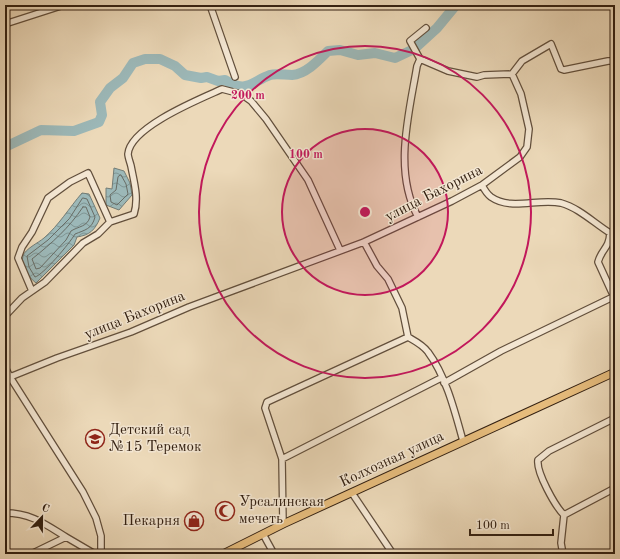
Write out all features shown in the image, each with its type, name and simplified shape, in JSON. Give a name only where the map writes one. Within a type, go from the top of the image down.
[{"type":"main road","name":"Колхозная улица","points":[[223,554],[283,524],[615,372]]},
{"type":"street","points":[[5,24],[64,5]]},
{"type":"street","points":[[210,5],[234,77]]},
{"type":"street","points":[[426,28],[410,40],[420,59],[433,66],[462,75],[477,77],[484,75],[512,74],[522,61],[551,44],[561,69],[564,70],[608,61],[615,61]]},
{"type":"street","points":[[418,217],[410,200],[406,179],[405,137],[417,66],[420,59]]},
{"type":"street","name":"улица Бахорина","points":[[7,378],[364,242],[452,201],[482,185],[520,157],[527,147],[529,128],[521,94],[512,74]]},
{"type":"street","points":[[5,316],[22,298],[45,282],[83,243],[98,234],[110,222],[134,214],[136,207],[135,187],[128,154],[134,142],[158,119],[222,88],[231,90],[251,101],[266,119],[308,180],[340,250]]},
{"type":"street","points":[[32,291],[20,264],[19,253],[48,198],[70,182],[88,173],[110,222]]},
{"type":"street","points":[[282,459],[501,351],[615,297],[598,262],[600,256],[610,243],[613,232],[572,207],[548,202],[519,204],[501,202],[490,196],[482,185]]},
{"type":"street","points":[[283,524],[282,459],[265,408],[267,402],[408,337],[399,302],[388,279],[376,266],[364,242]]},
{"type":"street","name":"Колхозная улица","points":[[408,337],[428,351],[442,380],[463,441]]},
{"type":"street","points":[[5,367],[7,378],[86,499],[96,518],[101,536],[101,554]]},
{"type":"street","points":[[563,554],[561,543],[564,515],[558,508],[540,474],[538,460],[549,451],[615,418]]},
{"type":"street","points":[[564,515],[615,488]]},
{"type":"street","points":[[352,493],[393,554]]},
{"type":"street","points":[[5,513],[20,513],[34,518],[95,554]]},
{"type":"street","points":[[263,534],[274,554]]},
{"type":"street","points":[[31,554],[66,537]]},
{"type":"water","points":[[114,168],[124,171],[130,183],[132,195],[119,210],[106,205],[106,188],[112,189]]},
{"type":"water","points":[[82,193],[89,194],[100,218],[98,222],[94,229],[89,233],[77,237],[74,245],[36,283],[28,275],[24,267],[22,260],[24,253],[49,233]]},
{"type":"waterway","points":[[5,147],[41,130],[74,131],[99,122],[102,115],[100,102],[110,88],[123,78],[133,63],[145,59],[160,59],[175,66],[185,75],[201,78],[207,77],[218,81],[225,80],[232,84],[243,86],[272,74],[292,75],[302,72],[312,66],[328,51],[340,50],[358,55],[375,53],[395,58],[414,49],[437,28],[456,5]]},
{"type":"place","name":"Детский сад №15 Теремок","points":[[95,439]]},
{"type":"place","name":"Урсалинская мечеть","points":[[225,511]]},
{"type":"place","name":"Пекарня","points":[[194,521]]}]
